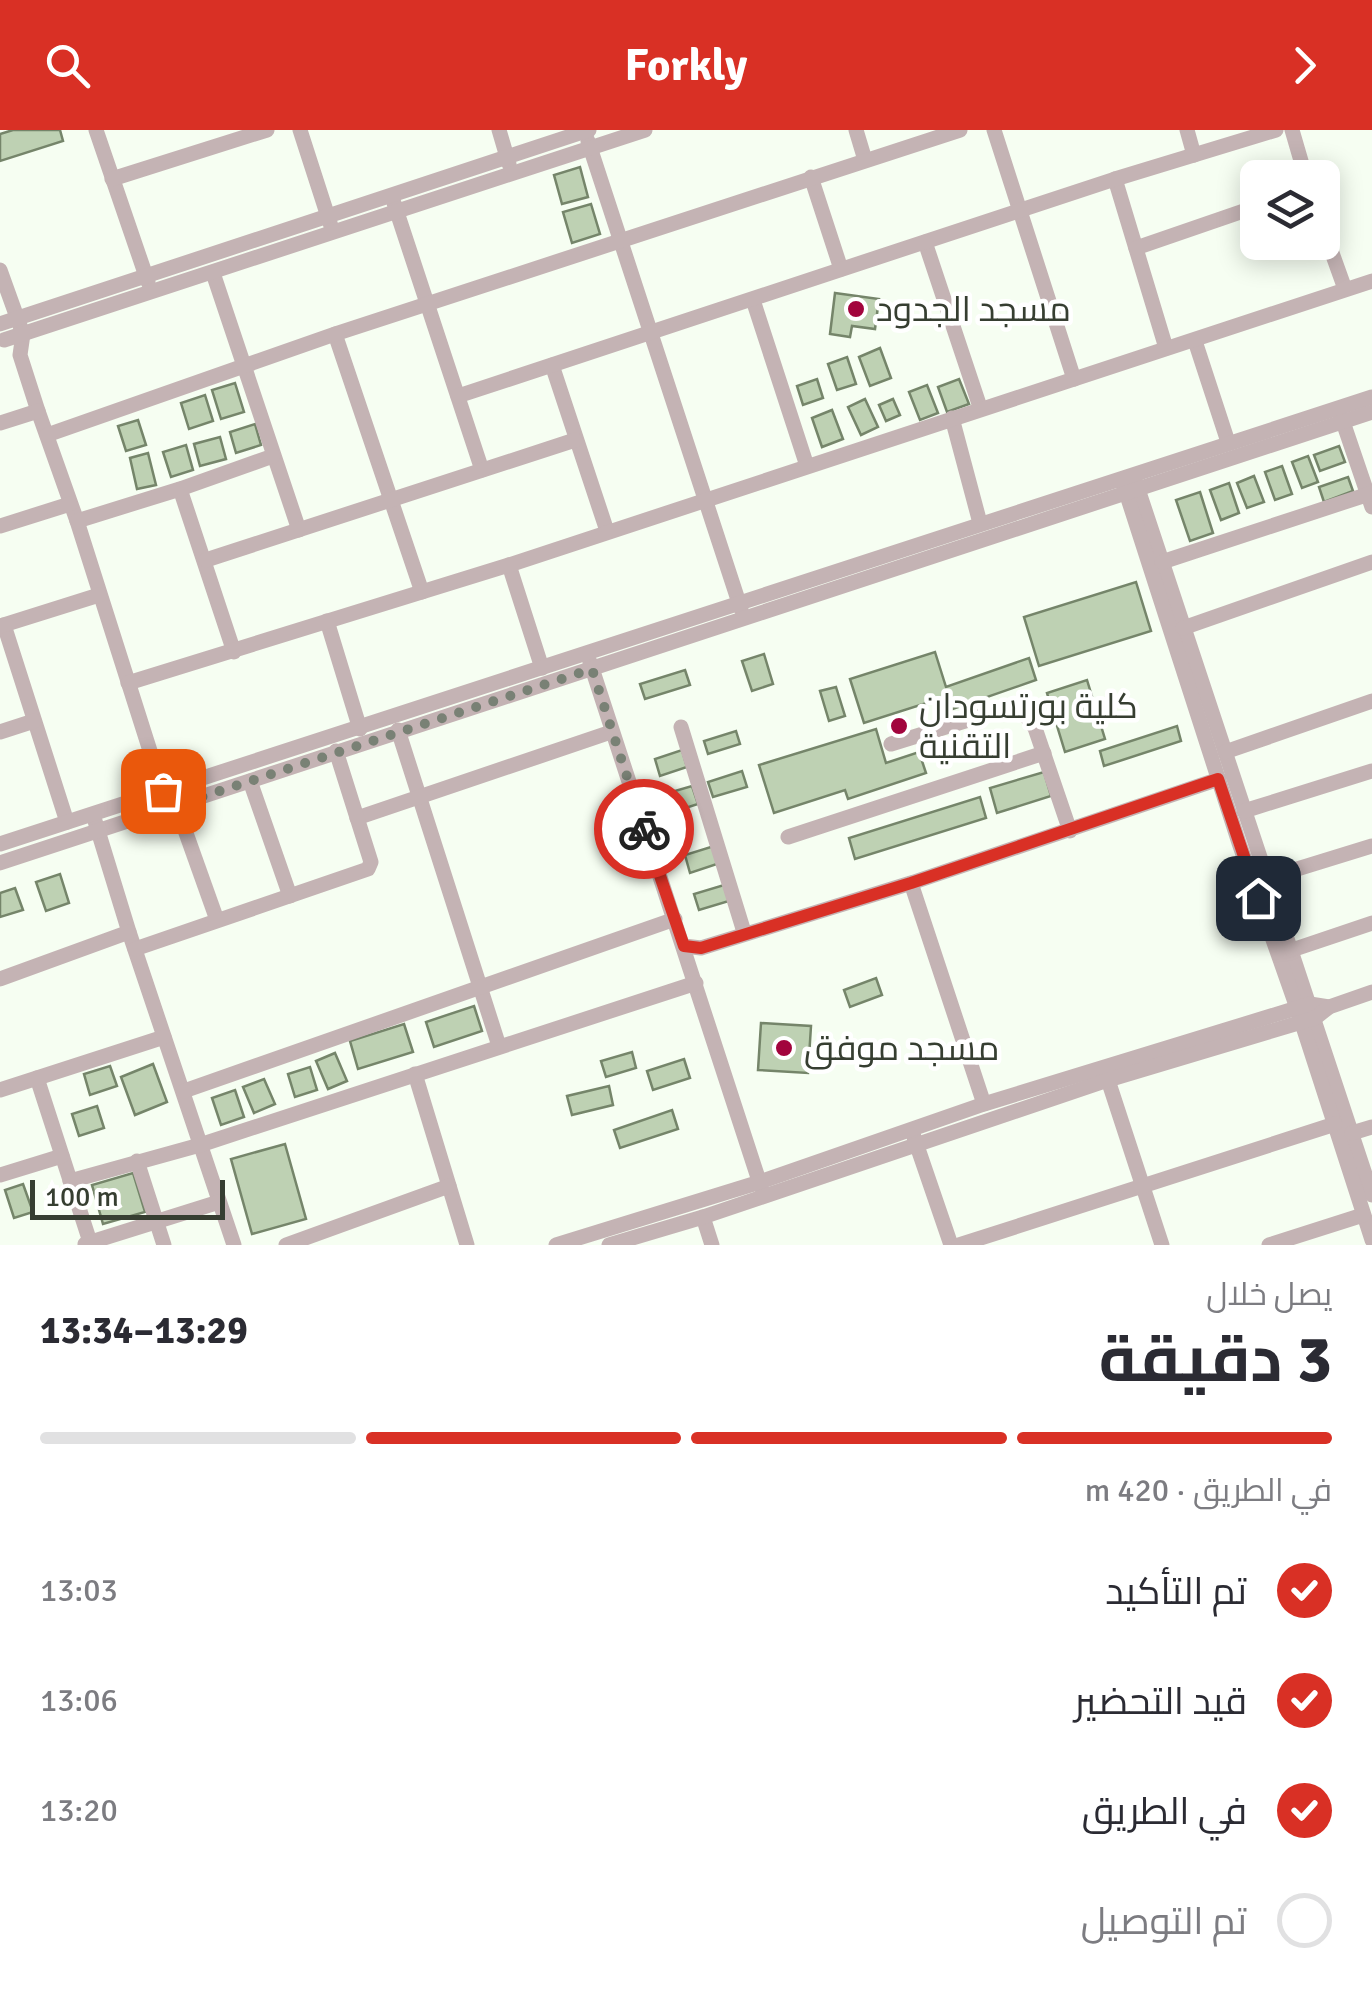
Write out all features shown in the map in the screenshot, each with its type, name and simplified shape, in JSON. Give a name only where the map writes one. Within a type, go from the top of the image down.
[{"type":"street","points":[[96,130],[151,292]]},
{"type":"street","points":[[112,179],[267,130]]},
{"type":"street","points":[[300,130],[330,224]]},
{"type":"street","points":[[498,130],[512,174]]},
{"type":"street","points":[[21,326],[146,276],[330,224],[398,212],[646,130]]},
{"type":"street","points":[[856,130],[865,160]]},
{"type":"street","points":[[46,435],[244,364],[960,130]]},
{"type":"street","points":[[994,130],[1074,379]]},
{"type":"street","points":[[1187,130],[1194,154]]},
{"type":"street","points":[[458,396],[1276,130]]},
{"type":"street","points":[[1292,130],[1301,160]]},
{"type":"street","points":[[20,355],[1,332],[214,273],[391,196],[587,131],[742,610]]},
{"type":"street","points":[[812,178],[841,269]]},
{"type":"street","points":[[1116,179],[1166,348]]},
{"type":"street","points":[[391,196],[482,470]]},
{"type":"street","points":[[1136,248],[1240,212]]},
{"type":"street","points":[[925,242],[980,407]]},
{"type":"street","points":[[1335,260],[1345,289]]},
{"type":"street","points":[[0,270],[21,326],[20,355],[163,791],[217,920]]},
{"type":"street","points":[[214,273],[299,530]]},
{"type":"street","points":[[128,683],[509,565],[1372,281]]},
{"type":"street","points":[[753,300],[807,466]]},
{"type":"street","points":[[335,334],[422,592]]},
{"type":"street","points":[[1196,341],[1228,442]]},
{"type":"street","points":[[552,365],[607,530]]},
{"type":"street","points":[[0,863],[336,752],[589,661],[1340,415],[1372,397]]},
{"type":"street","points":[[0,423],[38,411]]},
{"type":"street","points":[[742,610],[980,523],[1129,483],[1228,442],[1340,415],[1372,412]]},
{"type":"street","points":[[1162,562],[1371,498],[1340,415]]},
{"type":"street","points":[[952,418],[980,523]]},
{"type":"street","points":[[206,560],[575,440]]},
{"type":"street","points":[[77,521],[273,456]]},
{"type":"street","points":[[1129,483],[1162,562],[1265,879],[1292,950],[1334,1124],[1372,1240]]},
{"type":"street","points":[[1129,483],[1218,779],[1372,1195]]},
{"type":"street","points":[[180,489],[234,652]]},
{"type":"street","points":[[0,526],[70,504]]},
{"type":"street","points":[[1183,628],[1372,562]]},
{"type":"street","points":[[509,565],[542,668]]},
{"type":"street","points":[[67,822],[2,626],[100,595]]},
{"type":"street","points":[[327,621],[360,729]]},
{"type":"street","points":[[0,844],[542,668],[589,661]]},
{"type":"street","points":[[589,661],[761,1189]]},
{"type":"street","points":[[1225,752],[1372,701]]},
{"type":"street","points":[[892,744],[1010,706],[1032,723],[1070,831]]},
{"type":"street","points":[[0,732],[34,721]]},
{"type":"street","points":[[681,727],[744,932]]},
{"type":"street","points":[[398,730],[499,1046]]},
{"type":"street","points":[[357,818],[611,732]]},
{"type":"street","points":[[135,949],[368,870],[371,862],[336,752]]},
{"type":"street","points":[[788,836],[1044,753]]},
{"type":"street","points":[[1244,810],[1372,771]]},
{"type":"street","points":[[684,946],[701,948],[911,883],[1218,779]]},
{"type":"street","points":[[250,781],[290,896]]},
{"type":"street","points":[[92,814],[234,1245]]},
{"type":"street","points":[[1265,879],[1372,846]]},
{"type":"street","points":[[911,883],[984,1104]]},
{"type":"street","points":[[184,1092],[674,919]]},
{"type":"street","points":[[1292,950],[1372,922]]},
{"type":"street","points":[[0,979],[128,932]]},
{"type":"street","points":[[70,1181],[200,1145],[696,983]]},
{"type":"street","points":[[913,1136],[984,1104],[1372,992]]},
{"type":"street","points":[[556,1245],[761,1189],[913,1136],[1108,1080],[1306,1013]]},
{"type":"street","points":[[0,1090],[164,1037]]},
{"type":"street","points":[[415,1074],[467,1245]]},
{"type":"street","points":[[37,1078],[87,1244],[220,1202]]},
{"type":"street","points":[[1108,1080],[1162,1245]]},
{"type":"street","points":[[959,1245],[1334,1124]]},
{"type":"street","points":[[1352,1134],[1372,1127]]},
{"type":"street","points":[[913,1136],[951,1245]]},
{"type":"street","points":[[0,1175],[62,1156]]},
{"type":"street","points":[[137,1161],[164,1245]]},
{"type":"street","points":[[286,1245],[449,1186]]},
{"type":"street","points":[[609,1245],[703,1216],[761,1189]]},
{"type":"street","points":[[1269,1245],[1363,1215]]},
{"type":"street","points":[[703,1216],[712,1245]]},
{"type":"building","points":[[13,130],[60,130],[63,141],[0,161],[0,134]]},
{"type":"building","points":[[580,167],[588,197],[562,204],[554,175]]},
{"type":"building","points":[[591,204],[600,234],[572,243],[563,212]]},
{"type":"building","points":[[835,293],[879,299],[875,329],[852,326],[850,337],[830,334]]},
{"type":"building","points":[[880,348],[891,378],[870,386],[859,357]]},
{"type":"building","points":[[847,357],[856,384],[837,390],[828,364]]},
{"type":"building","points":[[817,379],[823,398],[803,405],[797,386]]},
{"type":"building","points":[[959,379],[969,404],[947,412],[938,387]]},
{"type":"building","points":[[235,383],[244,412],[221,419],[212,390]]},
{"type":"building","points":[[927,385],[938,413],[920,420],[909,392]]},
{"type":"building","points":[[205,395],[213,421],[189,429],[181,403]]},
{"type":"building","points":[[865,399],[878,427],[861,435],[848,407]]},
{"type":"building","points":[[893,399],[900,415],[886,421],[879,405]]},
{"type":"building","points":[[832,410],[843,439],[822,447],[812,418]]},
{"type":"building","points":[[138,420],[146,445],[126,451],[118,426]]},
{"type":"building","points":[[255,424],[261,445],[236,453],[230,432]]},
{"type":"building","points":[[220,437],[226,459],[200,466],[194,444]]},
{"type":"building","points":[[186,445],[193,470],[171,477],[163,452]]},
{"type":"building","points":[[1339,446],[1345,462],[1320,471],[1314,455]]},
{"type":"building","points":[[148,453],[156,485],[137,489],[130,458]]},
{"type":"building","points":[[1308,456],[1318,482],[1302,488],[1292,462]]},
{"type":"building","points":[[1282,466],[1292,494],[1275,500],[1265,472]]},
{"type":"building","points":[[1254,476],[1264,502],[1247,508],[1237,483]]},
{"type":"building","points":[[1348,477],[1353,491],[1324,502],[1319,487]]},
{"type":"building","points":[[1229,483],[1239,513],[1221,520],[1210,490]]},
{"type":"building","points":[[1200,492],[1213,533],[1190,541],[1176,500]]},
{"type":"building","points":[[1136,582],[1151,631],[1039,666],[1024,617]]},
{"type":"building","points":[[935,652],[946,687],[1029,658],[1036,680],[947,711],[942,698],[864,723],[850,679]]},
{"type":"building","points":[[764,654],[773,684],[752,691],[742,661]]},
{"type":"building","points":[[685,670],[690,685],[645,699],[640,684]]},
{"type":"building","points":[[1087,680],[1105,739],[1065,752],[1047,693]]},
{"type":"building","points":[[836,687],[845,716],[829,721],[820,691]]},
{"type":"building","points":[[1177,726],[1181,741],[1104,766],[1100,751]]},
{"type":"building","points":[[876,729],[886,763],[919,752],[926,773],[848,799],[845,790],[774,813],[759,765]]},
{"type":"building","points":[[736,731],[740,744],[708,754],[704,741]]},
{"type":"building","points":[[682,750],[687,767],[660,776],[655,759]]},
{"type":"building","points":[[742,771],[747,787],[713,797],[708,782]]},
{"type":"building","points":[[1044,772],[1051,796],[997,813],[990,788]]},
{"type":"building","points":[[692,786],[698,804],[667,814],[661,795]]},
{"type":"building","points":[[980,797],[986,818],[855,859],[849,838]]},
{"type":"building","points":[[714,846],[720,863],[690,873],[685,855]]},
{"type":"building","points":[[60,874],[69,903],[46,911],[36,882]]},
{"type":"building","points":[[724,885],[729,901],[699,910],[694,894]]},
{"type":"building","points":[[15,888],[23,910],[0,917],[0,893]]},
{"type":"building","points":[[876,978],[882,995],[850,1007],[844,990]]},
{"type":"building","points":[[474,1006],[482,1031],[434,1047],[426,1022]]},
{"type":"building","points":[[761,1023],[811,1026],[808,1073],[758,1070]]},
{"type":"building","points":[[404,1024],[413,1052],[358,1069],[350,1041]]},
{"type":"building","points":[[632,1052],[636,1068],[606,1077],[601,1061]]},
{"type":"building","points":[[335,1053],[347,1081],[328,1089],[316,1061]]},
{"type":"building","points":[[684,1059],[690,1078],[653,1090],[647,1071]]},
{"type":"building","points":[[153,1064],[167,1102],[135,1115],[121,1077]]},
{"type":"building","points":[[110,1066],[117,1086],[90,1095],[84,1074]]},
{"type":"building","points":[[310,1067],[317,1090],[295,1097],[288,1074]]},
{"type":"building","points":[[264,1079],[275,1104],[254,1113],[243,1087]]},
{"type":"building","points":[[609,1086],[613,1105],[572,1115],[567,1096]]},
{"type":"building","points":[[235,1090],[244,1117],[221,1125],[212,1098]]},
{"type":"building","points":[[97,1106],[104,1128],[79,1136],[72,1114]]},
{"type":"building","points":[[672,1110],[678,1129],[620,1148],[614,1130]]},
{"type":"building","points":[[285,1144],[306,1219],[252,1234],[231,1159]]},
{"type":"building","points":[[133,1173],[145,1212],[103,1224],[92,1185]]},
{"type":"building","points":[[23,1184],[33,1212],[14,1218],[5,1190]]},
{"type":"way so far","points":[[163,791],[168,808],[592,669],[644,829]]},
{"type":"place","name":"مسجد الجدود","points":[[856,309]]},
{"type":"place","name":"كلية بورتسودان التقنية","points":[[899,726]]},
{"type":"place","name":"مسجد موفق","points":[[784,1048]]},
{"type":"route","points":[[644,829],[684,946],[701,948],[911,883],[1218,779],[1258,898]]}]
